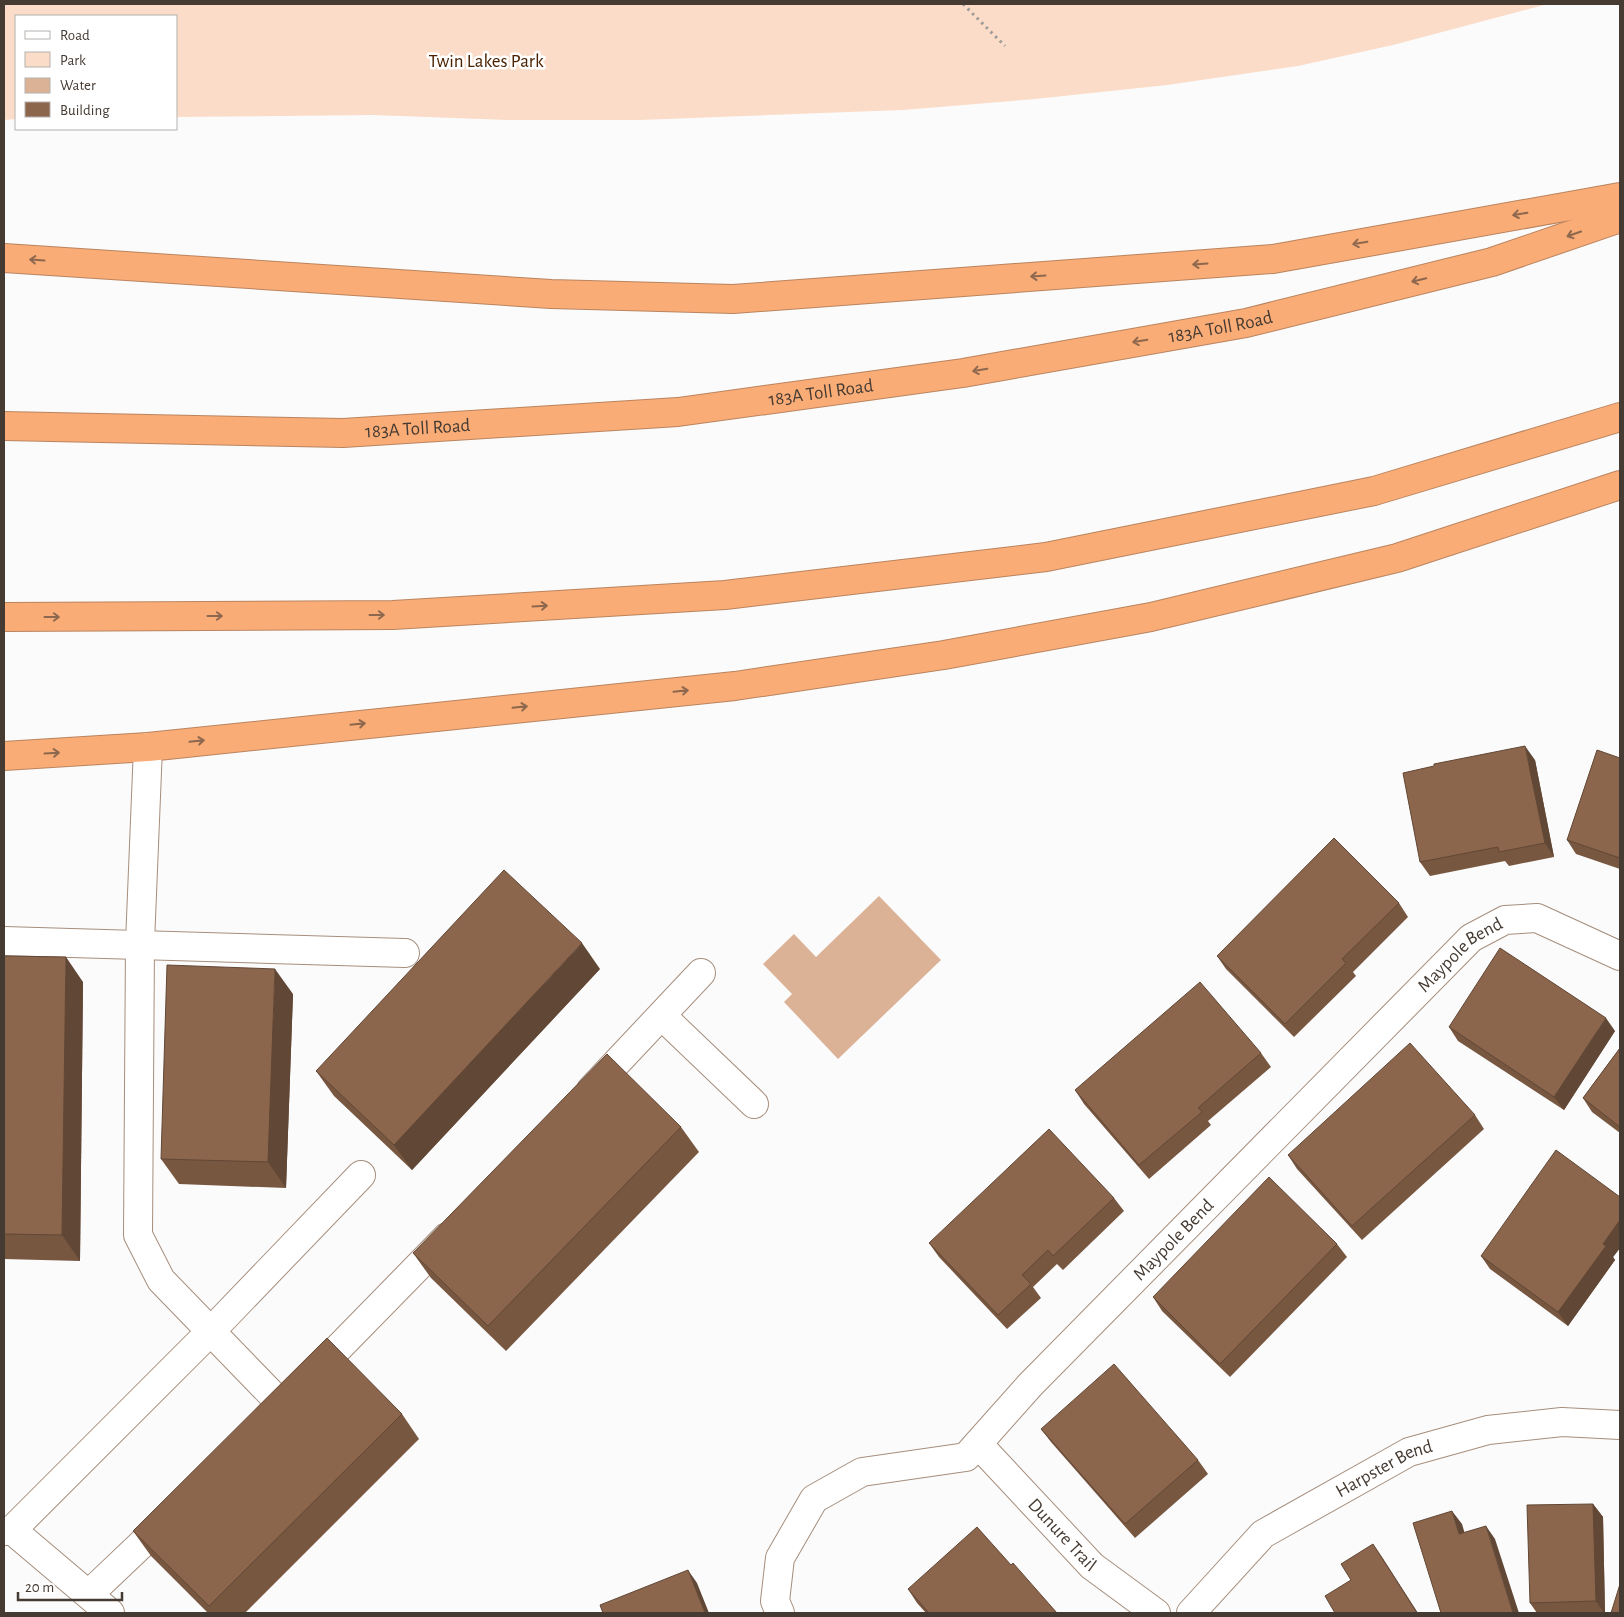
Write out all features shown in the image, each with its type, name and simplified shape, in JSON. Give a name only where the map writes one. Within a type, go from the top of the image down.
[{"type":"highway","points":[[4,258],[551,294],[733,299],[1273,259],[1620,197]]},
{"type":"highway","name":"183A Toll Road","points":[[4,426],[343,433],[678,412],[963,373],[1246,323],[1492,262],[1620,218]]},
{"type":"highway","points":[[4,617],[403,614],[725,595],[1046,557],[1374,491],[1620,417]]},
{"type":"highway","points":[[4,756],[148,747],[735,686],[954,653],[1151,617],[1397,558],[1620,485]]},
{"type":"street","points":[[148,747],[140,943],[138,1235],[161,1280],[212,1330],[283,1406]]},
{"type":"street","name":"Maypole Bend","points":[[780,1613],[775,1601],[780,1558],[814,1499],[862,1472],[966,1457],[1030,1385],[1471,938],[1505,920],[1537,918],[1620,956]]},
{"type":"street","points":[[4,941],[140,943],[405,953]]},
{"type":"street","points":[[572,1109],[701,973]]},
{"type":"street","points":[[662,1016],[754,1104]]},
{"type":"street","points":[[190,1498],[103,1608],[8,1530],[212,1330],[360,1175]]},
{"type":"street","points":[[264,1425],[462,1222]]},
{"type":"street","name":"Harpster Bend","points":[[1191,1613],[1263,1534],[1409,1452],[1488,1430],[1562,1422],[1620,1425]]},
{"type":"street","name":"Dunure Trail","points":[[978,1444],[1092,1566],[1156,1613]]},
{"type":"path","points":[[963,4],[1005,46]]},
{"type":"green space","name":"Twin Lakes Park","points":[[4,4],[1548,4],[1393,45],[1298,66],[1167,85],[903,110],[639,120],[507,120],[374,115],[178,117],[178,15],[15,15],[15,119],[4,120]]},
{"type":"water","points":[[879,896],[941,960],[838,1059],[784,1002],[792,994],[763,964],[794,934],[816,957]]},
{"type":"building","points":[[1525,746],[1545,843],[1499,852],[1498,847],[1420,862],[1403,773],[1434,766],[1434,764]]},
{"type":"building","points":[[1597,750],[1620,758],[1620,858],[1567,840]]},
{"type":"building","points":[[1334,838],[1399,903],[1342,959],[1346,963],[1285,1024],[1217,956]]},
{"type":"building","points":[[504,870],[582,943],[394,1145],[316,1071]]},
{"type":"building","points":[[1500,948],[1606,1018],[1554,1097],[1449,1027]]},
{"type":"building","points":[[4,956],[66,957],[62,1235],[4,1234]]},
{"type":"building","points":[[167,965],[275,969],[268,1162],[161,1159]]},
{"type":"building","points":[[1200,982],[1261,1053],[1198,1108],[1202,1112],[1139,1165],[1075,1090]]},
{"type":"building","points":[[1410,1043],[1475,1115],[1352,1226],[1288,1155]]},
{"type":"building","points":[[1620,1048],[1620,1127],[1583,1098]]},
{"type":"building","points":[[607,1054],[681,1127],[488,1326],[413,1253]]},
{"type":"building","points":[[1049,1129],[1114,1198],[1053,1256],[1048,1250],[1022,1275],[1031,1284],[998,1315],[929,1243]]},
{"type":"building","points":[[1556,1150],[1620,1197],[1620,1220],[1603,1244],[1606,1246],[1558,1312],[1481,1256]]},
{"type":"building","points":[[1269,1177],[1337,1244],[1220,1364],[1153,1297]]},
{"type":"building","points":[[327,1338],[402,1414],[209,1606],[133,1531]]},
{"type":"building","points":[[1114,1364],[1198,1460],[1125,1524],[1041,1429]]},
{"type":"building","points":[[1593,1504],[1596,1601],[1530,1603],[1527,1505]]},
{"type":"building","points":[[1452,1511],[1459,1534],[1486,1526],[1513,1613],[1441,1613],[1413,1523]]},
{"type":"building","points":[[977,1527],[1011,1565],[1013,1563],[1057,1613],[929,1613],[908,1589]]},
{"type":"building","points":[[1373,1544],[1417,1613],[1335,1613],[1325,1596],[1351,1580],[1341,1564]]},
{"type":"building","points":[[688,1570],[705,1613],[603,1613],[600,1605]]},
{"type":"building","points":[[1620,1584],[1620,1613],[1611,1613]]}]
